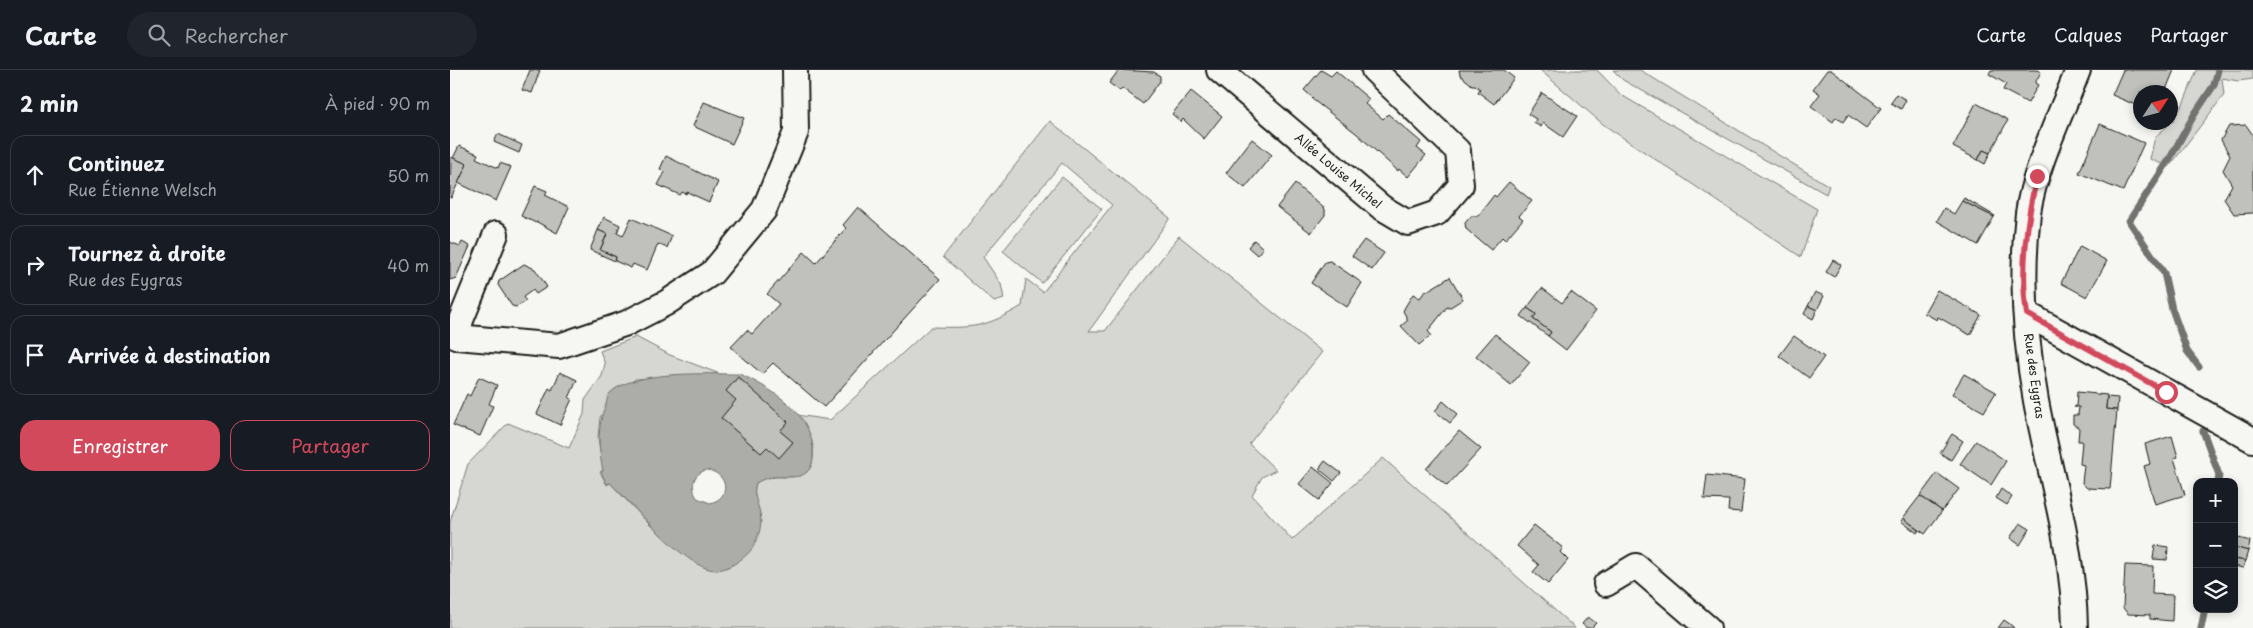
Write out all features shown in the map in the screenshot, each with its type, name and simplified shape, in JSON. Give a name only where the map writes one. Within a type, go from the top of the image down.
[{"type":"street","points":[[496,234],[453,336],[559,346],[627,323],[666,303],[712,273],[764,210],[796,132],[795,70]]},
{"type":"street","name":"Allée Louise Michel","points":[[1220,70],[1381,207],[1408,223],[1438,214],[1461,185],[1458,150],[1374,70]]},
{"type":"street","name":"Rue des Eygras","points":[[2075,628],[2069,556],[2036,399],[2024,298],[2028,212],[2037,176],[2078,70]]},
{"type":"street","points":[[2027,314],[2253,440]]},
{"type":"street","points":[[1606,584],[1636,566],[1708,628]]},
{"type":"shaded area","points":[[1540,70],[1597,70],[1621,95],[1817,209],[1801,257],[1604,125]]},
{"type":"shaded area","points":[[1613,70],[1640,70],[1829,186],[1826,194],[1623,80]]},
{"type":"shaded area","points":[[2197,70],[2253,70],[2253,79],[2238,81],[2222,78],[2224,95],[2169,167],[2150,159],[2155,137],[2163,130],[2178,130],[2178,112]]},
{"type":"shaded area","points":[[1050,121],[1170,218],[1089,331],[1105,331],[1179,236],[1322,352],[1249,444],[1276,470],[1262,477],[1252,495],[1292,540],[1383,458],[1575,628],[450,628],[450,522],[468,464],[508,423],[569,448],[584,414],[585,400],[602,376],[605,364],[600,351],[636,337],[670,355],[720,374],[635,379],[600,417],[598,438],[603,470],[600,472],[607,485],[610,483],[651,526],[697,563],[760,515],[755,495],[756,483],[771,477],[799,476],[811,467],[813,446],[809,433],[797,415],[830,420],[931,327],[968,327],[988,323],[1022,306],[1026,279],[1043,292],[1112,205],[1062,163],[983,257],[1001,284],[1004,299],[994,302],[943,257]]},
{"type":"shaded area","points":[[1062,177],[1102,209],[1042,283],[1003,251]]},
{"type":"shaded area","points":[[740,374],[778,395],[799,415],[807,427],[812,440],[813,457],[810,468],[802,475],[796,477],[771,477],[756,483],[755,495],[761,521],[757,539],[752,549],[742,558],[730,566],[716,570],[704,567],[690,560],[660,534],[610,483],[607,484],[601,472],[603,471],[599,437],[601,420],[610,393],[636,380],[672,375]],"holes":[[[707,470],[714,472],[723,480],[725,486],[722,496],[710,503],[697,498],[693,485],[696,477],[702,472]]]},
{"type":"building","points":[[530,70],[540,70],[532,93],[522,90]]},
{"type":"building","points":[[1119,70],[1154,72],[1160,76],[1160,81],[1143,104],[1122,88],[1120,91],[1109,83]]},
{"type":"building","points":[[1321,70],[1331,76],[1336,71],[1369,99],[1365,104],[1383,119],[1388,114],[1421,142],[1417,148],[1426,155],[1408,177],[1399,169],[1398,171],[1356,133],[1312,99],[1304,90]]},
{"type":"building","points":[[1459,70],[1504,70],[1514,78],[1494,104],[1478,92],[1480,89],[1460,75]]},
{"type":"building","points":[[1827,70],[1831,70],[1881,108],[1866,128],[1848,115],[1843,122],[1836,117],[1833,122],[1811,106],[1820,94],[1813,89]]},
{"type":"building","points":[[1991,70],[2037,70],[2041,72],[2035,83],[2038,85],[2028,103],[2003,90],[2006,84],[1989,74]]},
{"type":"building","points":[[2123,70],[2174,70],[2168,85],[2133,85],[2133,104],[2112,95]]},
{"type":"building","points":[[1191,91],[1222,116],[1204,139],[1183,119],[1181,122],[1172,114]]},
{"type":"building","points":[[1542,93],[1577,116],[1563,137],[1543,123],[1541,127],[1534,123],[1536,119],[1528,114]]},
{"type":"building","points":[[1896,94],[1906,100],[1901,109],[1891,103]]},
{"type":"building","points":[[704,102],[744,118],[732,144],[693,126]]},
{"type":"building","points":[[1976,103],[2008,120],[1990,153],[1983,150],[1978,160],[1953,147]]},
{"type":"building","points":[[2100,124],[2144,143],[2123,191],[2079,173]]},
{"type":"building","points":[[2246,125],[2253,135],[2253,213],[2234,214],[2224,199],[2232,185],[2223,170],[2230,156],[2221,140],[2229,126]]},
{"type":"building","points":[[498,134],[522,145],[519,153],[494,142]]},
{"type":"building","points":[[1252,139],[1272,155],[1245,188],[1226,173]]},
{"type":"building","points":[[459,146],[478,154],[476,158],[498,168],[500,163],[511,167],[496,201],[458,183],[467,164],[453,158]]},
{"type":"building","points":[[1983,150],[1990,153],[1985,164],[1978,160]]},
{"type":"building","points":[[666,156],[718,182],[709,202],[687,192],[686,194],[682,192],[680,195],[658,185],[665,172],[660,169]]},
{"type":"building","points":[[451,157],[467,164],[450,198]]},
{"type":"building","points":[[1509,182],[1532,201],[1519,216],[1523,219],[1505,240],[1502,237],[1491,250],[1466,229],[1465,223],[1471,216],[1478,216],[1494,195],[1496,197]]},
{"type":"building","points":[[1295,184],[1325,209],[1325,215],[1311,233],[1277,207]]},
{"type":"building","points":[[535,186],[547,191],[545,195],[569,207],[557,233],[521,216]]},
{"type":"building","points":[[1964,198],[1995,216],[1962,201]]},
{"type":"building","points":[[1962,201],[1994,217],[1978,245],[1937,221],[1944,208],[1954,214]]},
{"type":"building","points":[[858,207],[940,279],[824,407],[773,363],[762,374],[731,347],[747,330],[752,334],[779,304],[767,294],[804,252],[816,263],[846,228],[843,225]]},
{"type":"building","points":[[604,217],[620,225],[617,233],[623,236],[631,218],[672,236],[667,248],[658,244],[647,270],[633,264],[631,268],[615,261],[616,257],[600,250],[607,234],[598,230]]},
{"type":"building","points":[[598,230],[607,234],[600,250],[616,257],[615,261],[590,250]]},
{"type":"building","points":[[1254,240],[1263,248],[1257,255],[1248,247]]},
{"type":"building","points":[[1364,240],[1384,253],[1372,270],[1352,256]]},
{"type":"building","points":[[450,242],[460,246],[462,242],[470,246],[456,278],[450,280]]},
{"type":"building","points":[[2080,246],[2107,261],[2087,297],[2061,283]]},
{"type":"building","points":[[1833,260],[1841,265],[1834,277],[1826,272]]},
{"type":"building","points":[[1330,261],[1362,283],[1347,307],[1311,283],[1325,262]]},
{"type":"building","points":[[524,264],[535,269],[547,287],[536,294],[533,290],[523,297],[526,301],[516,307],[512,306],[498,285],[499,281]]},
{"type":"building","points":[[1450,277],[1463,299],[1449,308],[1447,307],[1428,331],[1431,335],[1419,345],[1401,326],[1408,320],[1403,311],[1413,294],[1420,298],[1426,290]]},
{"type":"building","points":[[1542,288],[1562,303],[1571,292],[1596,311],[1566,350],[1548,336],[1551,332],[1533,319],[1536,314],[1527,308]]},
{"type":"building","points":[[1937,290],[1981,315],[1970,335],[1938,317],[1937,320],[1924,313]]},
{"type":"building","points":[[1815,292],[1824,296],[1817,310],[1808,306]]},
{"type":"building","points":[[1808,306],[1817,310],[1813,319],[1804,314]]},
{"type":"building","points":[[1527,308],[1536,314],[1533,319],[1551,332],[1548,336],[1521,316]]},
{"type":"building","points":[[1495,334],[1530,362],[1511,385],[1476,356]]},
{"type":"building","points":[[1794,336],[1824,357],[1809,378],[1779,356]]},
{"type":"building","points":[[560,372],[577,380],[569,398],[572,399],[560,425],[537,414],[549,388],[552,390]]},
{"type":"building","points":[[1964,374],[1996,392],[1984,412],[1952,394]]},
{"type":"building","points":[[479,377],[497,385],[489,404],[493,406],[480,436],[453,425],[467,394],[470,396]]},
{"type":"building","points":[[738,377],[788,422],[780,431],[793,442],[779,458],[767,447],[761,453],[721,418],[736,400],[726,391]]},
{"type":"building","points":[[2077,392],[2107,395],[2106,409],[2117,410],[2110,489],[2087,488],[2082,483],[2084,465],[2080,464],[2082,441],[2078,441],[2079,428],[2073,424],[2073,415],[2078,415],[2079,407],[2076,407]]},
{"type":"building","points":[[2107,397],[2118,398],[2117,410],[2106,409]]},
{"type":"building","points":[[1443,401],[1458,414],[1450,423],[1435,411]]},
{"type":"building","points":[[1459,431],[1481,449],[1447,486],[1426,469]]},
{"type":"building","points":[[1952,434],[1963,441],[1951,460],[1940,453]]},
{"type":"building","points":[[2172,436],[2178,457],[2174,458],[2185,495],[2155,504],[2144,466],[2150,464],[2145,444]]},
{"type":"building","points":[[1976,441],[2006,461],[1991,485],[1960,464]]},
{"type":"building","points":[[1325,461],[1341,473],[1334,481],[1319,469]]},
{"type":"building","points":[[1313,467],[1333,483],[1319,500],[1299,484]]},
{"type":"building","points":[[1937,473],[1959,489],[1942,511],[1920,496]]},
{"type":"building","points":[[1707,475],[1745,479],[1741,512],[1728,511],[1729,500],[1704,499]]},
{"type":"building","points":[[2001,489],[2012,497],[2007,505],[1996,498]]},
{"type":"building","points":[[1920,496],[1942,511],[1925,534],[1903,518]]},
{"type":"building","points":[[1903,518],[1919,530],[1917,533],[1901,521]]},
{"type":"building","points":[[2020,523],[2030,529],[2020,545],[2010,538]]},
{"type":"building","points":[[1534,525],[1563,548],[1560,552],[1568,560],[1548,584],[1533,572],[1539,565],[1517,546]]},
{"type":"building","points":[[2238,538],[2250,541],[2248,551],[2238,548]]},
{"type":"building","points":[[2155,545],[2168,547],[2167,560],[2153,559]]},
{"type":"building","points":[[2238,548],[2248,551],[2245,561],[2238,560]]},
{"type":"building","points":[[2238,560],[2245,561],[2243,568],[2238,567]]},
{"type":"building","points":[[2125,565],[2153,566],[2152,594],[2173,595],[2172,621],[2150,619],[2150,615],[2128,614],[2123,608]]},
{"type":"building","points":[[1588,617],[1596,623],[1591,628],[1587,628],[1582,624]]},
{"type":"building","points":[[2004,620],[2011,625],[2014,628],[1998,628]]},
{"type":"waterway","points":[[2199,367],[2187,351],[2172,309],[2164,273],[2129,221],[2169,160],[2194,115],[2214,85],[2218,70]]},
{"type":"waterway","points":[[2203,431],[2219,478]]},
{"type":"waterway","points":[[2201,628],[2204,613]]},
{"type":"route","points":[[2037,176],[2028,212],[2024,298],[2027,314],[2166,392]]}]
